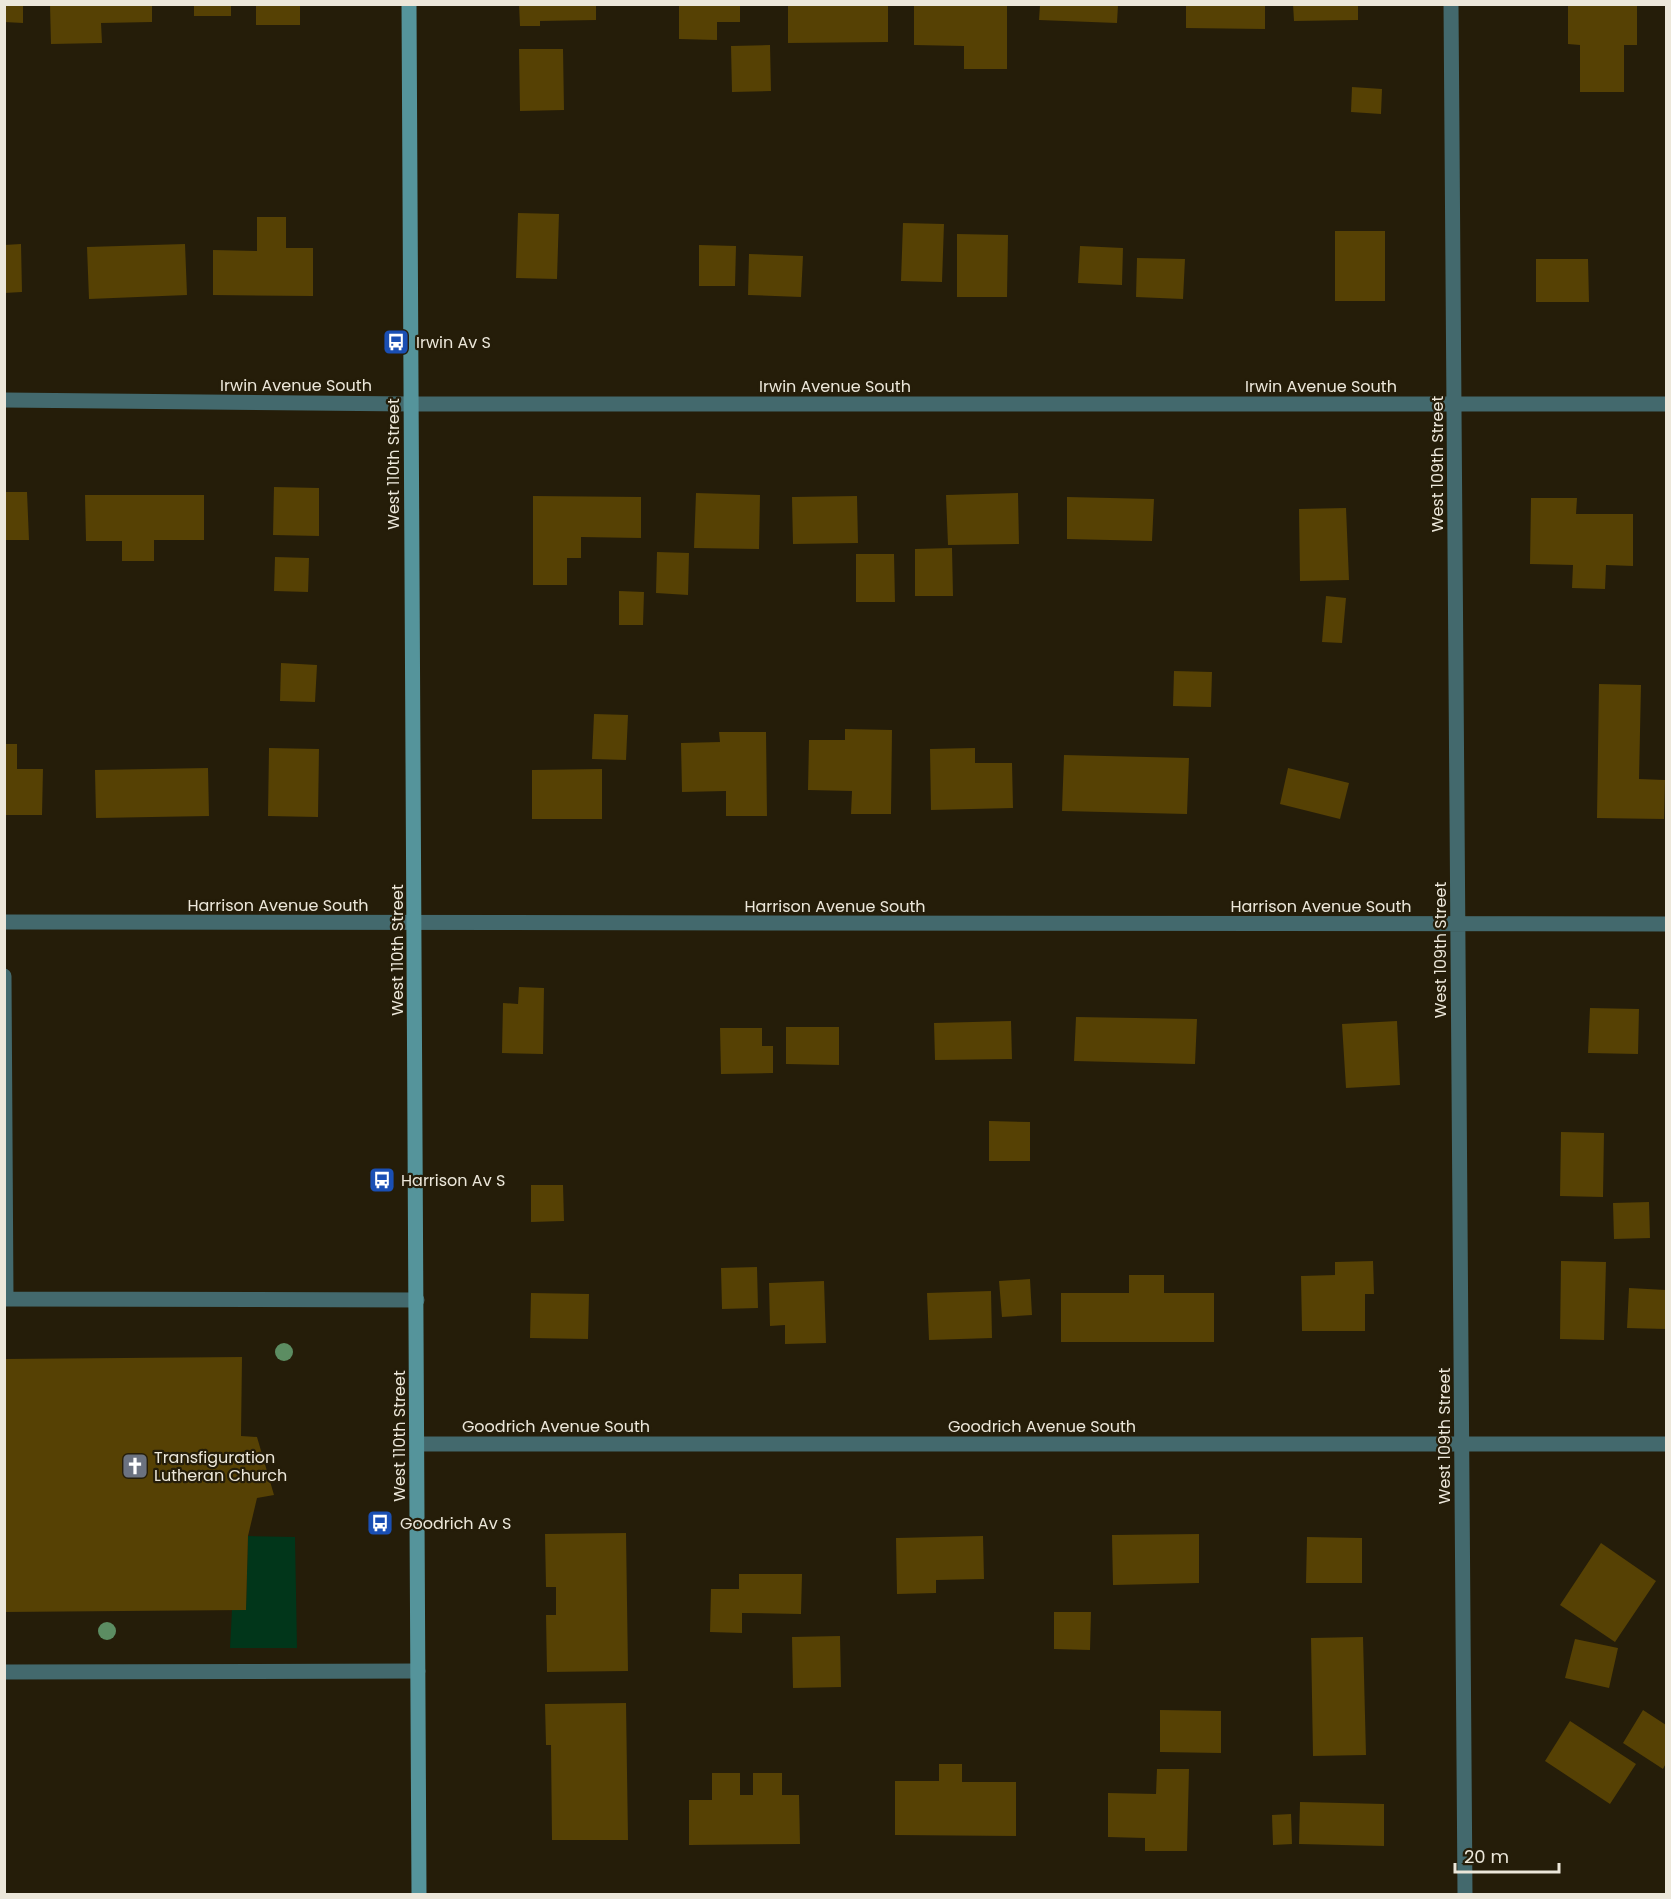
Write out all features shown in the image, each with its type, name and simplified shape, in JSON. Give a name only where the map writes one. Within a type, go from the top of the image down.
[{"type":"street","name":"West 110th Street","points":[[409,4],[419,1894]]},
{"type":"street","name":"West 109th Street","points":[[1451,4],[1465,1894]]},
{"type":"street","name":"Irwin Avenue South","points":[[4,400],[411,404],[1666,404]]},
{"type":"street","name":"Harrison Avenue South","points":[[4,922],[1666,924]]},
{"type":"street","points":[[4,976],[6,1299],[417,1300]]},
{"type":"street","name":"Goodrich Avenue South","points":[[417,1444],[1666,1444]]},
{"type":"street","points":[[4,1672],[418,1671]]},
{"type":"green space","points":[[248,1536],[295,1537],[297,1648],[230,1648],[232,1610],[246,1609]]},
{"type":"building","points":[[4,4],[23,4],[23,23],[4,22]]},
{"type":"building","points":[[50,4],[152,4],[152,22],[101,23],[102,43],[51,44]]},
{"type":"building","points":[[194,4],[231,4],[231,16],[194,16]]},
{"type":"building","points":[[256,4],[300,4],[300,25],[256,25]]},
{"type":"building","points":[[519,4],[596,4],[596,20],[540,21],[540,26],[520,26]]},
{"type":"building","points":[[679,4],[740,4],[740,22],[717,22],[717,40],[679,39]]},
{"type":"building","points":[[788,4],[888,4],[888,42],[788,43]]},
{"type":"building","points":[[914,4],[1007,4],[1007,69],[964,69],[964,46],[914,45]]},
{"type":"building","points":[[1186,4],[1265,4],[1265,29],[1186,28]]},
{"type":"building","points":[[1293,4],[1358,4],[1358,20],[1294,21]]},
{"type":"building","points":[[1568,4],[1637,4],[1637,45],[1624,45],[1624,92],[1580,92],[1580,45],[1568,44]]},
{"type":"building","points":[[1040,5],[1118,5],[1117,23],[1039,20]]},
{"type":"building","points":[[770,45],[771,91],[732,92],[731,46]]},
{"type":"building","points":[[519,49],[563,49],[564,110],[520,111]]},
{"type":"building","points":[[1352,87],[1382,89],[1381,114],[1351,112]]},
{"type":"building","points":[[518,213],[559,214],[557,279],[516,278]]},
{"type":"building","points":[[257,217],[286,217],[286,248],[313,248],[313,296],[213,295],[213,250],[257,251]]},
{"type":"building","points":[[903,223],[944,224],[942,282],[901,281]]},
{"type":"building","points":[[1335,231],[1385,231],[1385,301],[1335,301]]},
{"type":"building","points":[[957,234],[1008,235],[1007,297],[957,297]]},
{"type":"building","points":[[21,244],[22,292],[4,293],[4,245]]},
{"type":"building","points":[[185,244],[187,295],[89,299],[87,247]]},
{"type":"building","points":[[699,245],[736,246],[735,286],[699,286]]},
{"type":"building","points":[[1080,246],[1123,248],[1122,285],[1078,283]]},
{"type":"building","points":[[749,254],[803,256],[801,297],[748,295]]},
{"type":"building","points":[[1137,258],[1185,259],[1183,299],[1136,297]]},
{"type":"building","points":[[1536,259],[1588,259],[1589,302],[1536,302]]},
{"type":"building","points":[[274,487],[319,488],[319,536],[273,535]]},
{"type":"building","points":[[4,492],[27,492],[29,540],[4,540]]},
{"type":"building","points":[[696,493],[760,495],[759,549],[694,548]]},
{"type":"building","points":[[1018,493],[1019,544],[948,545],[946,495]]},
{"type":"building","points":[[85,495],[204,495],[204,540],[154,540],[154,561],[122,561],[122,541],[86,541]]},
{"type":"building","points":[[533,496],[641,497],[641,538],[581,537],[581,558],[567,558],[567,585],[533,585]]},
{"type":"building","points":[[857,496],[858,543],[793,544],[792,497]]},
{"type":"building","points":[[1067,497],[1154,499],[1152,541],[1067,539]]},
{"type":"building","points":[[1531,498],[1577,498],[1576,514],[1633,514],[1633,566],[1606,565],[1605,589],[1572,588],[1573,565],[1530,564]]},
{"type":"building","points":[[1346,508],[1349,580],[1300,581],[1299,509]]},
{"type":"building","points":[[952,548],[953,596],[915,596],[915,549]]},
{"type":"building","points":[[657,552],[689,553],[688,595],[656,593]]},
{"type":"building","points":[[856,554],[894,554],[895,602],[856,602]]},
{"type":"building","points":[[275,557],[309,558],[308,592],[274,591]]},
{"type":"building","points":[[619,591],[644,592],[643,625],[619,625]]},
{"type":"building","points":[[1326,596],[1346,598],[1342,643],[1322,642]]},
{"type":"building","points":[[281,663],[317,665],[315,702],[280,701]]},
{"type":"building","points":[[1174,671],[1212,672],[1211,707],[1173,706]]},
{"type":"building","points":[[1599,684],[1641,685],[1639,779],[1665,780],[1664,819],[1597,818]]},
{"type":"building","points":[[594,714],[628,715],[626,760],[592,759]]},
{"type":"building","points":[[845,729],[892,730],[891,814],[851,814],[852,791],[808,790],[809,740],[845,740]]},
{"type":"building","points":[[719,732],[766,732],[767,816],[726,816],[726,791],[682,792],[681,743],[720,742]]},
{"type":"building","points":[[4,744],[17,744],[17,769],[43,769],[42,815],[4,815]]},
{"type":"building","points":[[269,748],[319,749],[318,817],[268,816]]},
{"type":"building","points":[[975,748],[975,763],[1012,763],[1013,808],[931,810],[930,749]]},
{"type":"building","points":[[1064,755],[1189,758],[1187,814],[1062,811]]},
{"type":"building","points":[[208,768],[209,816],[96,818],[95,770]]},
{"type":"building","points":[[1288,768],[1349,783],[1340,819],[1280,804]]},
{"type":"building","points":[[602,769],[602,819],[532,819],[532,770]]},
{"type":"building","points":[[519,987],[544,988],[543,1054],[502,1053],[503,1003],[518,1004]]},
{"type":"building","points":[[1590,1008],[1639,1009],[1638,1054],[1588,1053]]},
{"type":"building","points":[[1076,1017],[1197,1019],[1195,1064],[1074,1061]]},
{"type":"building","points":[[1011,1021],[1012,1059],[935,1060],[934,1023]]},
{"type":"building","points":[[1397,1021],[1400,1085],[1346,1088],[1342,1024]]},
{"type":"building","points":[[786,1027],[839,1027],[839,1065],[786,1064]]},
{"type":"building","points":[[720,1028],[762,1028],[762,1046],[773,1046],[773,1073],[721,1074]]},
{"type":"building","points":[[989,1121],[1030,1122],[1030,1161],[989,1161]]},
{"type":"building","points":[[1561,1132],[1604,1133],[1603,1197],[1560,1196]]},
{"type":"building","points":[[531,1185],[563,1185],[564,1221],[531,1222]]},
{"type":"building","points":[[1649,1202],[1650,1238],[1614,1239],[1613,1203]]},
{"type":"building","points":[[1373,1261],[1374,1294],[1365,1294],[1365,1331],[1302,1331],[1301,1276],[1335,1275],[1335,1262]]},
{"type":"building","points":[[1561,1261],[1606,1262],[1604,1340],[1560,1339]]},
{"type":"building","points":[[757,1267],[758,1308],[722,1309],[721,1268]]},
{"type":"building","points":[[1129,1275],[1164,1275],[1164,1293],[1214,1293],[1214,1342],[1061,1342],[1061,1293],[1129,1293]]},
{"type":"building","points":[[1030,1279],[1032,1315],[1002,1317],[999,1281]]},
{"type":"building","points":[[824,1281],[826,1343],[785,1344],[785,1325],[770,1326],[769,1283]]},
{"type":"building","points":[[1629,1288],[1666,1290],[1666,1329],[1627,1328]]},
{"type":"building","points":[[991,1291],[992,1338],[929,1340],[927,1293]]},
{"type":"building","points":[[531,1293],[589,1294],[588,1339],[530,1338]]},
{"type":"building","name":"Transfiguration Lutheran Church","points":[[242,1357],[241,1436],[257,1437],[274,1495],[257,1498],[248,1536],[246,1610],[4,1612],[4,1359]]},
{"type":"building","points":[[626,1533],[628,1671],[547,1672],[546,1615],[556,1615],[556,1587],[546,1587],[545,1534]]},
{"type":"building","points":[[1199,1534],[1199,1583],[1113,1585],[1112,1535]]},
{"type":"building","points":[[983,1536],[984,1579],[936,1580],[936,1593],[897,1594],[896,1538]]},
{"type":"building","points":[[1307,1537],[1362,1538],[1362,1583],[1306,1583]]},
{"type":"building","points":[[1601,1543],[1656,1581],[1615,1642],[1560,1605]]},
{"type":"building","points":[[739,1574],[802,1574],[801,1614],[742,1613],[742,1633],[710,1632],[711,1589],[739,1589]]},
{"type":"building","points":[[1054,1612],[1091,1612],[1090,1650],[1054,1649]]},
{"type":"building","points":[[840,1636],[841,1687],[793,1688],[792,1637]]},
{"type":"building","points":[[1363,1637],[1366,1755],[1313,1756],[1311,1638]]},
{"type":"building","points":[[1575,1639],[1618,1648],[1609,1688],[1565,1678]]},
{"type":"building","points":[[626,1703],[628,1840],[552,1840],[551,1745],[546,1745],[545,1704]]},
{"type":"building","points":[[1160,1710],[1221,1711],[1221,1753],[1160,1752]]},
{"type":"building","points":[[1643,1710],[1666,1725],[1666,1763],[1663,1769],[1623,1743]]},
{"type":"building","points":[[1570,1721],[1636,1764],[1610,1804],[1545,1761]]},
{"type":"building","points":[[939,1764],[962,1764],[962,1782],[1016,1782],[1016,1836],[895,1835],[895,1781],[939,1781]]},
{"type":"building","points":[[1157,1769],[1189,1769],[1187,1851],[1145,1851],[1145,1838],[1108,1837],[1108,1793],[1156,1794]]},
{"type":"building","points":[[712,1773],[740,1773],[740,1795],[753,1795],[753,1773],[782,1773],[782,1795],[799,1795],[800,1844],[689,1845],[689,1800],[712,1800]]},
{"type":"building","points":[[1300,1802],[1384,1804],[1384,1846],[1299,1844]]},
{"type":"building","points":[[1291,1814],[1292,1844],[1273,1845],[1272,1815]]},
{"type":"place","name":"Irwin Av S","points":[[396,342]]},
{"type":"place","name":"Harrison Av S","points":[[382,1180]]},
{"type":"place","name":"Transfiguration Lutheran Church","points":[[135,1466]]},
{"type":"place","name":"Goodrich Av S","points":[[380,1523]]}]
